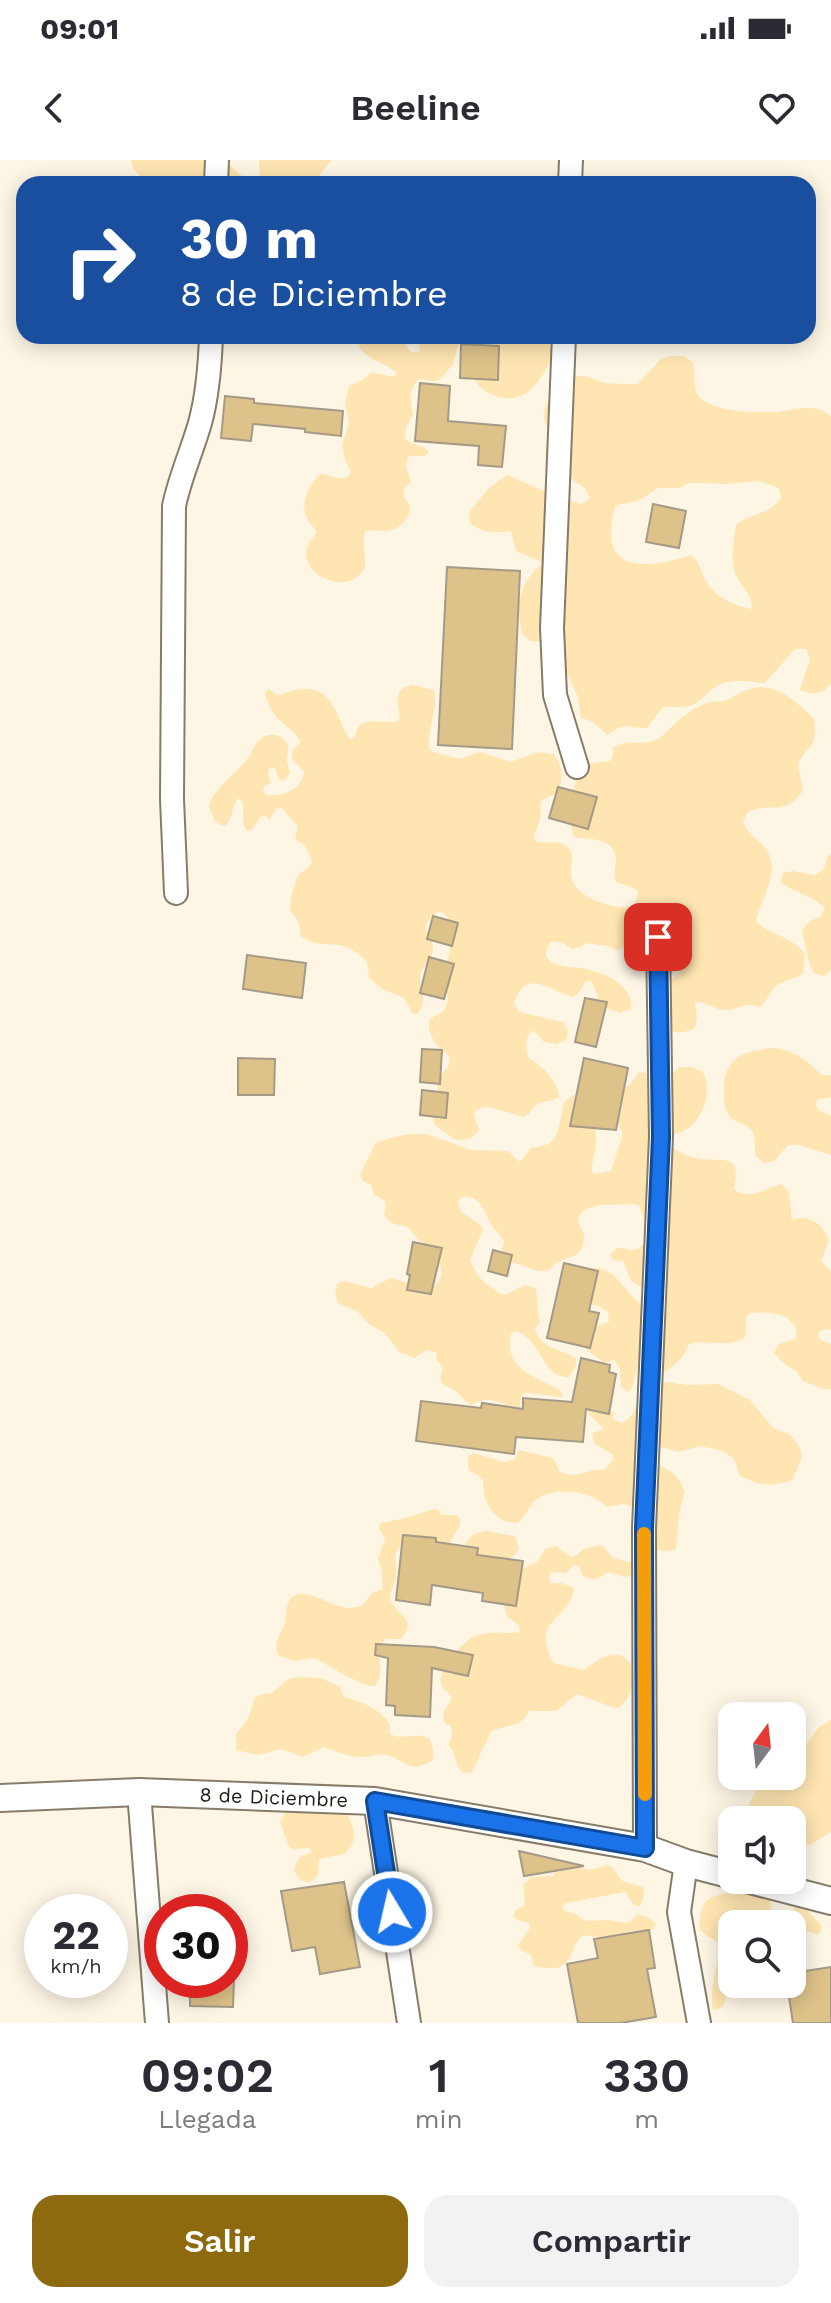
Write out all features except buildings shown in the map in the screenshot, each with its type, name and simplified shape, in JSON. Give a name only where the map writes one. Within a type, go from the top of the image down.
[{"type":"street","points":[[176,893],[172,799],[174,506],[200,421],[210,374],[211,344]]},
{"type":"street","points":[[564,344],[552,628],[555,695],[577,767]]},
{"type":"street","points":[[638,924],[658,937],[661,1137],[644,1528],[645,1848]]},
{"type":"street","points":[[139,1792],[157,2023]]},
{"type":"street","name":"8 de Diciembre","points":[[0,1798],[139,1792],[375,1801],[645,1848],[718,1871]]},
{"type":"street","points":[[375,1801],[409,2023]]},
{"type":"street","points":[[686,1863],[679,1912],[699,2023]]},
{"type":"street","points":[[804,1894],[831,1901]]},
{"type":"shaded area","points":[[130,160],[224,160],[242,176],[140,176]]},
{"type":"shaded area","points":[[259,160],[332,160],[319,176],[260,176]]},
{"type":"shaded area","points":[[359,344],[406,344],[417,353],[419,344],[459,344],[453,365],[439,380],[419,379],[411,392],[413,415],[406,427],[405,438],[429,452],[425,456],[408,456],[406,467],[411,482],[405,488],[404,497],[410,509],[408,517],[392,530],[365,531],[364,568],[356,578],[345,582],[333,581],[321,576],[307,558],[308,546],[317,533],[306,516],[304,503],[320,474],[345,478],[351,472],[342,445],[349,423],[345,403],[349,386],[363,380],[371,372],[393,377],[397,374],[362,350]]},
{"type":"shaded area","points":[[477,344],[548,344],[553,352],[537,383],[523,395],[508,398],[493,395],[475,380],[485,356]]},
{"type":"shaded area","points":[[683,356],[693,362],[696,392],[701,399],[721,408],[778,412],[813,408],[831,417],[831,684],[817,693],[800,690],[810,659],[806,649],[795,649],[765,683],[726,682],[690,706],[662,708],[647,728],[622,726],[608,735],[591,721],[581,718],[578,697],[552,642],[530,641],[522,634],[519,613],[521,594],[529,578],[544,563],[516,551],[511,531],[489,532],[475,527],[470,523],[469,512],[489,488],[507,475],[581,504],[590,498],[585,488],[568,477],[571,442],[546,425],[544,418],[548,401],[560,386],[575,377],[585,376],[606,383],[637,384],[661,359]],"holes":[[[759,481],[779,488],[781,499],[776,504],[736,525],[733,549],[735,573],[750,599],[752,609],[718,595],[691,555],[643,564],[621,558],[614,550],[611,533],[616,505],[638,501],[658,488],[679,488],[689,483]]]},
{"type":"shaded area","points":[[412,685],[434,690],[435,704],[429,737],[429,747],[433,752],[460,759],[480,752],[511,762],[538,752],[553,754],[561,768],[561,782],[558,793],[542,800],[535,841],[565,845],[572,855],[571,874],[578,889],[601,903],[627,908],[636,901],[638,890],[616,882],[616,861],[612,848],[601,841],[574,837],[570,818],[571,799],[577,780],[587,764],[610,761],[613,748],[619,745],[654,741],[698,707],[727,700],[747,690],[768,688],[793,700],[814,719],[815,728],[814,740],[798,764],[803,791],[783,807],[748,812],[743,822],[771,860],[771,877],[756,920],[765,929],[799,947],[805,954],[803,974],[777,985],[760,1007],[746,1005],[723,1010],[695,1002],[695,1028],[676,1032],[656,1028],[665,983],[683,967],[685,953],[644,941],[637,945],[629,941],[618,951],[608,946],[585,943],[572,949],[563,943],[551,941],[546,951],[550,961],[607,976],[622,986],[631,1000],[631,1009],[620,1013],[603,1007],[591,981],[586,981],[577,995],[572,997],[539,984],[525,986],[514,1003],[519,1012],[563,1022],[568,1030],[566,1040],[556,1044],[544,1042],[533,1030],[526,1043],[529,1058],[548,1074],[556,1085],[559,1097],[539,1103],[523,1117],[483,1107],[474,1112],[479,1131],[470,1139],[454,1139],[435,1125],[437,1080],[448,1067],[450,1057],[434,1040],[429,1025],[430,1019],[444,1011],[448,1001],[448,918],[438,912],[426,924],[433,945],[432,952],[420,977],[421,1008],[418,1014],[413,1014],[404,998],[382,989],[369,978],[367,962],[354,951],[314,942],[300,935],[299,923],[290,909],[291,897],[298,875],[312,861],[305,846],[295,839],[298,827],[282,808],[276,809],[269,820],[265,815],[260,817],[252,830],[247,831],[240,798],[225,826],[215,822],[209,806],[216,792],[249,757],[258,741],[268,735],[279,736],[286,742],[290,772],[284,781],[279,779],[275,768],[270,768],[271,784],[265,785],[263,791],[266,795],[290,791],[302,778],[304,772],[292,758],[293,751],[301,742],[273,712],[265,693],[269,689],[277,695],[303,689],[322,693],[333,706],[350,739],[355,738],[357,730],[366,722],[399,721],[398,695]]},
{"type":"shaded area","points":[[831,853],[831,970],[824,976],[814,973],[809,964],[802,930],[810,921],[820,917],[825,908],[781,882],[783,873],[793,871],[815,875],[824,869]]},
{"type":"shaded area","points":[[774,1048],[800,1057],[821,1075],[831,1075],[831,1097],[817,1100],[816,1106],[831,1116],[831,1155],[799,1145],[788,1145],[774,1161],[763,1163],[756,1156],[752,1131],[728,1114],[724,1089],[732,1062],[746,1053]]},
{"type":"shaded area","points":[[679,1067],[702,1071],[706,1079],[707,1096],[701,1114],[682,1132],[650,1136],[649,1152],[671,1147],[695,1158],[732,1163],[736,1176],[734,1189],[740,1193],[757,1193],[782,1184],[789,1193],[792,1220],[809,1219],[823,1230],[829,1240],[821,1261],[831,1272],[831,1329],[818,1334],[819,1339],[831,1344],[831,1389],[803,1381],[774,1353],[779,1344],[796,1339],[793,1324],[774,1313],[758,1312],[746,1317],[743,1339],[730,1343],[689,1344],[678,1362],[669,1369],[659,1372],[638,1366],[632,1388],[629,1392],[624,1390],[620,1369],[614,1360],[604,1363],[581,1341],[590,1328],[609,1322],[608,1312],[582,1302],[587,1269],[596,1268],[612,1274],[643,1305],[645,1289],[631,1281],[623,1261],[613,1260],[610,1255],[617,1249],[635,1250],[643,1245],[646,1228],[639,1206],[634,1204],[599,1205],[584,1210],[579,1219],[584,1234],[579,1253],[544,1271],[506,1262],[501,1254],[504,1242],[478,1202],[468,1197],[458,1201],[461,1212],[481,1225],[483,1230],[470,1259],[479,1276],[505,1295],[525,1285],[535,1288],[540,1322],[535,1329],[538,1336],[546,1345],[576,1358],[570,1375],[559,1376],[525,1336],[516,1331],[511,1334],[512,1356],[517,1364],[561,1391],[563,1397],[526,1393],[521,1396],[520,1407],[516,1410],[488,1400],[471,1405],[442,1382],[443,1368],[436,1359],[437,1353],[427,1350],[414,1358],[399,1352],[385,1333],[370,1325],[358,1312],[338,1303],[335,1293],[338,1283],[343,1281],[371,1288],[391,1278],[426,1287],[438,1283],[441,1276],[440,1262],[408,1227],[391,1223],[384,1215],[384,1200],[374,1195],[371,1185],[363,1181],[360,1175],[379,1141],[408,1134],[426,1134],[471,1150],[507,1151],[520,1162],[531,1148],[550,1143],[554,1138],[564,1102],[573,1095],[578,1096],[590,1115],[595,1130],[596,1146],[591,1169],[594,1174],[611,1171],[622,1137],[615,1117],[619,1089],[630,1085],[639,1072],[655,1074],[648,1101],[648,1113],[652,1117],[667,1079]]},
{"type":"shaded area","points":[[665,1382],[718,1384],[750,1400],[773,1428],[789,1434],[800,1447],[802,1458],[792,1480],[778,1484],[754,1482],[740,1476],[734,1459],[723,1451],[701,1446],[678,1452],[635,1436],[641,1455],[673,1473],[685,1492],[679,1514],[676,1550],[668,1551],[655,1548],[643,1535],[633,1507],[623,1504],[607,1507],[583,1494],[563,1492],[545,1495],[534,1502],[517,1523],[501,1519],[490,1509],[483,1479],[469,1469],[469,1456],[473,1453],[505,1462],[515,1459],[519,1450],[553,1458],[560,1472],[567,1474],[604,1470],[613,1460],[613,1455],[594,1443],[592,1433],[603,1430],[588,1412],[588,1404],[615,1413],[612,1418],[621,1423],[633,1413],[643,1387]]},
{"type":"shaded area","points":[[439,1510],[441,1515],[457,1515],[460,1525],[447,1548],[413,1540],[397,1551],[390,1598],[408,1627],[401,1639],[385,1639],[380,1653],[380,1675],[375,1686],[355,1680],[312,1658],[296,1661],[279,1656],[277,1641],[285,1623],[289,1601],[294,1596],[307,1594],[345,1608],[362,1606],[372,1593],[382,1589],[378,1559],[385,1538],[379,1528],[380,1523]]},
{"type":"shaded area","points":[[485,1531],[515,1536],[519,1548],[508,1560],[483,1569],[466,1547],[466,1542],[474,1534]]},
{"type":"shaded area","points":[[602,1545],[613,1558],[635,1566],[630,1576],[608,1572],[591,1579],[583,1576],[579,1566],[574,1565],[566,1573],[551,1572],[551,1583],[574,1588],[566,1607],[548,1629],[547,1648],[554,1663],[583,1670],[608,1656],[626,1658],[631,1664],[633,1679],[624,1703],[614,1708],[577,1694],[556,1711],[529,1711],[518,1723],[491,1731],[472,1772],[462,1772],[448,1745],[452,1736],[451,1725],[446,1725],[443,1718],[451,1700],[441,1680],[446,1665],[475,1636],[520,1632],[519,1626],[507,1616],[503,1601],[516,1572],[537,1562],[545,1549],[556,1546],[571,1557],[583,1549]]},
{"type":"shaded area","points":[[321,1678],[340,1687],[344,1697],[380,1713],[390,1724],[390,1734],[429,1738],[433,1760],[412,1767],[386,1755],[356,1757],[324,1747],[303,1757],[281,1749],[258,1755],[236,1750],[236,1734],[247,1720],[256,1698],[272,1693],[288,1679]]},
{"type":"shaded area","points":[[831,1720],[831,1832],[810,1845],[806,1845],[806,1806],[750,1806],[757,1790],[806,1790],[806,1744],[819,1727]]},
{"type":"shaded area","points":[[301,1808],[311,1809],[315,1813],[337,1810],[347,1814],[354,1835],[352,1844],[344,1854],[319,1859],[318,1875],[310,1883],[300,1880],[294,1871],[299,1859],[311,1853],[310,1848],[289,1847],[280,1822],[285,1813]]},
{"type":"shaded area","points":[[564,1861],[585,1869],[607,1865],[622,1881],[643,1887],[644,1892],[639,1907],[625,1892],[566,1903],[562,1907],[565,1911],[586,1921],[625,1923],[637,1914],[648,1917],[656,1924],[648,1933],[630,1931],[613,1938],[583,1935],[565,1964],[554,1968],[534,1966],[531,1955],[518,1945],[530,1928],[529,1923],[513,1916],[525,1905],[523,1885],[531,1877],[554,1876],[555,1866]]},
{"type":"shaded area","points":[[766,1894],[770,1895],[771,1910],[718,1910],[718,1942],[700,1930],[699,1924],[705,1903],[716,1896]]},
{"type":"shaded area","points":[[806,1909],[821,1925],[818,1935],[807,1931],[806,1910],[790,1910]]},
{"type":"shaded area","points":[[718,1961],[718,1998],[725,1998],[722,2007],[713,2010],[713,1986]]},
{"type":"slow traffic","points":[[644,1534],[645,1794]]},
{"type":"route","points":[[392,1912],[375,1801],[645,1848],[644,1528],[661,1137],[658,937]]}]
